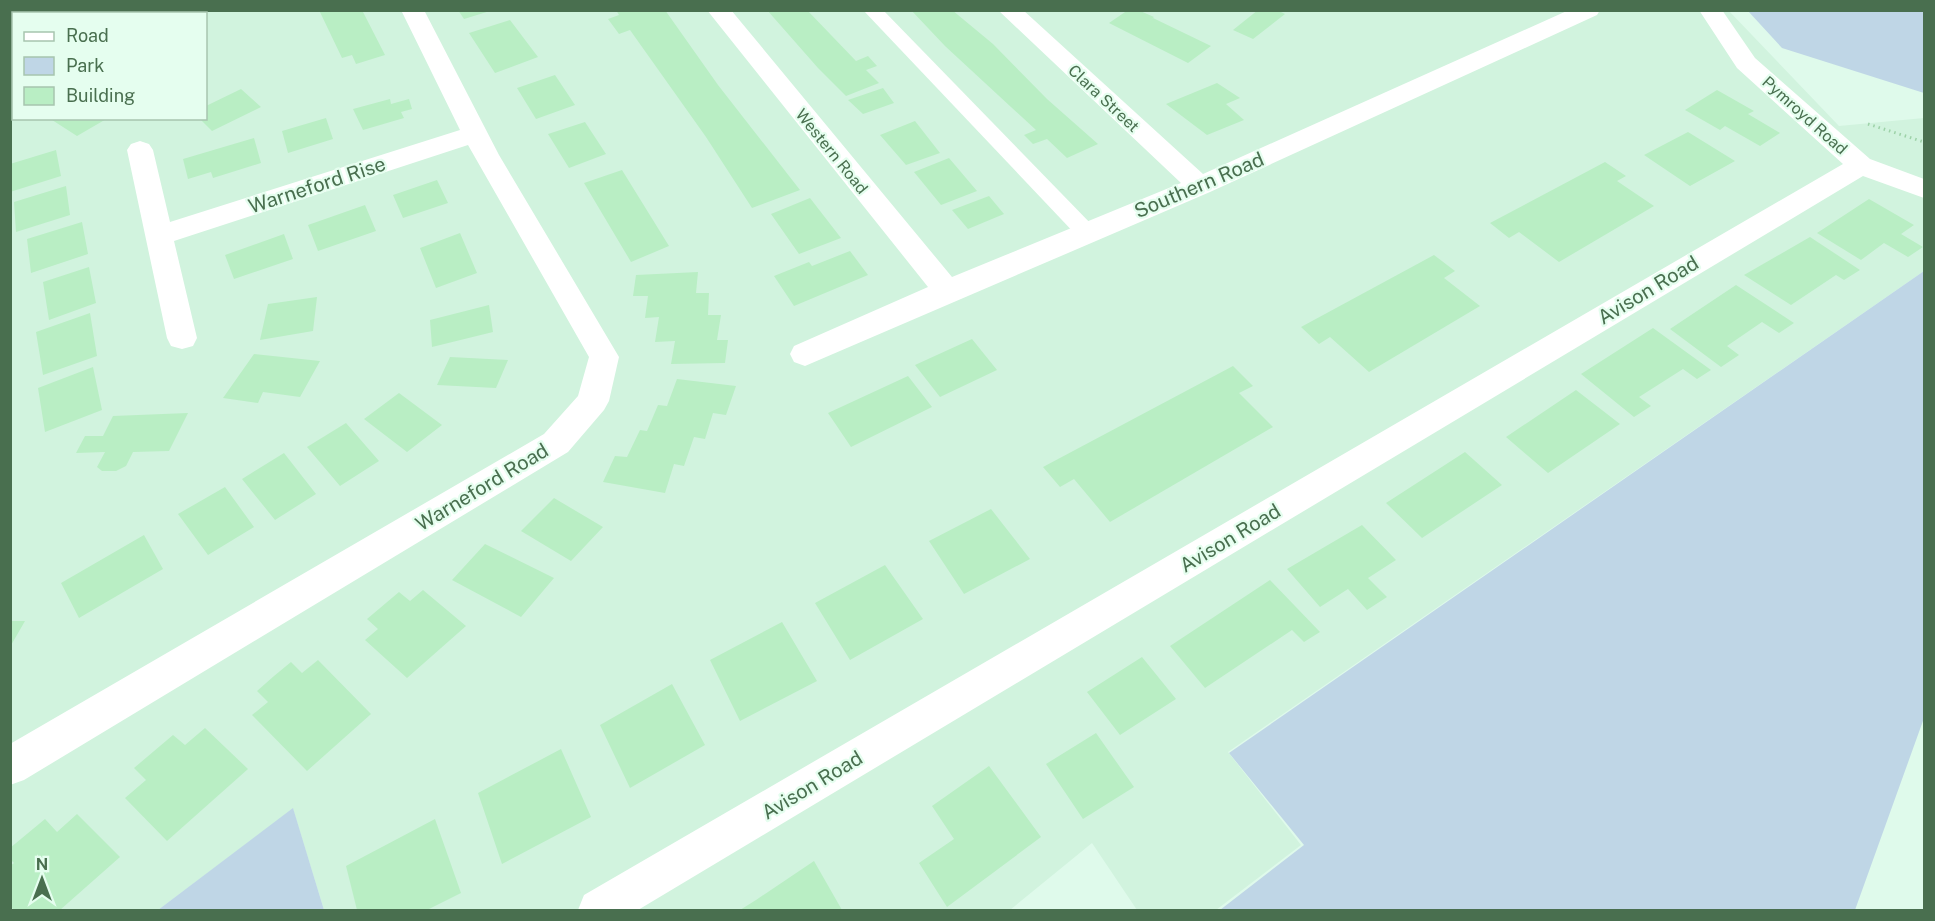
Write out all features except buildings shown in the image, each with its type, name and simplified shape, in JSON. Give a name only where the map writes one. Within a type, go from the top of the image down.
[{"type":"street","name":"Warneford Road","points":[[10,766],[556,443],[593,401],[604,357],[476,134],[412,10]]},
{"type":"street","name":"Western Road","points":[[718,10],[947,291]]},
{"type":"street","name":"Clara Street","points":[[1009,10],[1200,186]]},
{"type":"street","name":"Southern Road","points":[[805,354],[947,291],[1200,186],[1589,10]]},
{"type":"street","name":"Pymroyd Road","points":[[1710,10],[1746,63],[1861,165],[1924,189]]},
{"type":"street","name":"Warneford Rise","points":[[159,236],[476,134]]},
{"type":"street","points":[[140,150],[182,338]]},
{"type":"street","name":"Avison Road","points":[[599,910],[1861,165]]},
{"type":"lane","points":[[872,10],[1087,233]]},
{"type":"shaded area","points":[[10,11],[1729,11],[1839,126],[1924,118],[1924,271],[1228,752],[1301,845],[1216,910],[1137,910],[1092,843],[1010,910],[324,910],[293,809],[158,910],[11,910]]},
{"type":"green space","points":[[1748,11],[1924,11],[1924,93],[1782,48]]},
{"type":"green space","points":[[1924,271],[1924,718],[1855,910],[1220,910],[1304,845],[1229,753]]},
{"type":"green space","points":[[293,808],[324,910],[158,910]]}]
